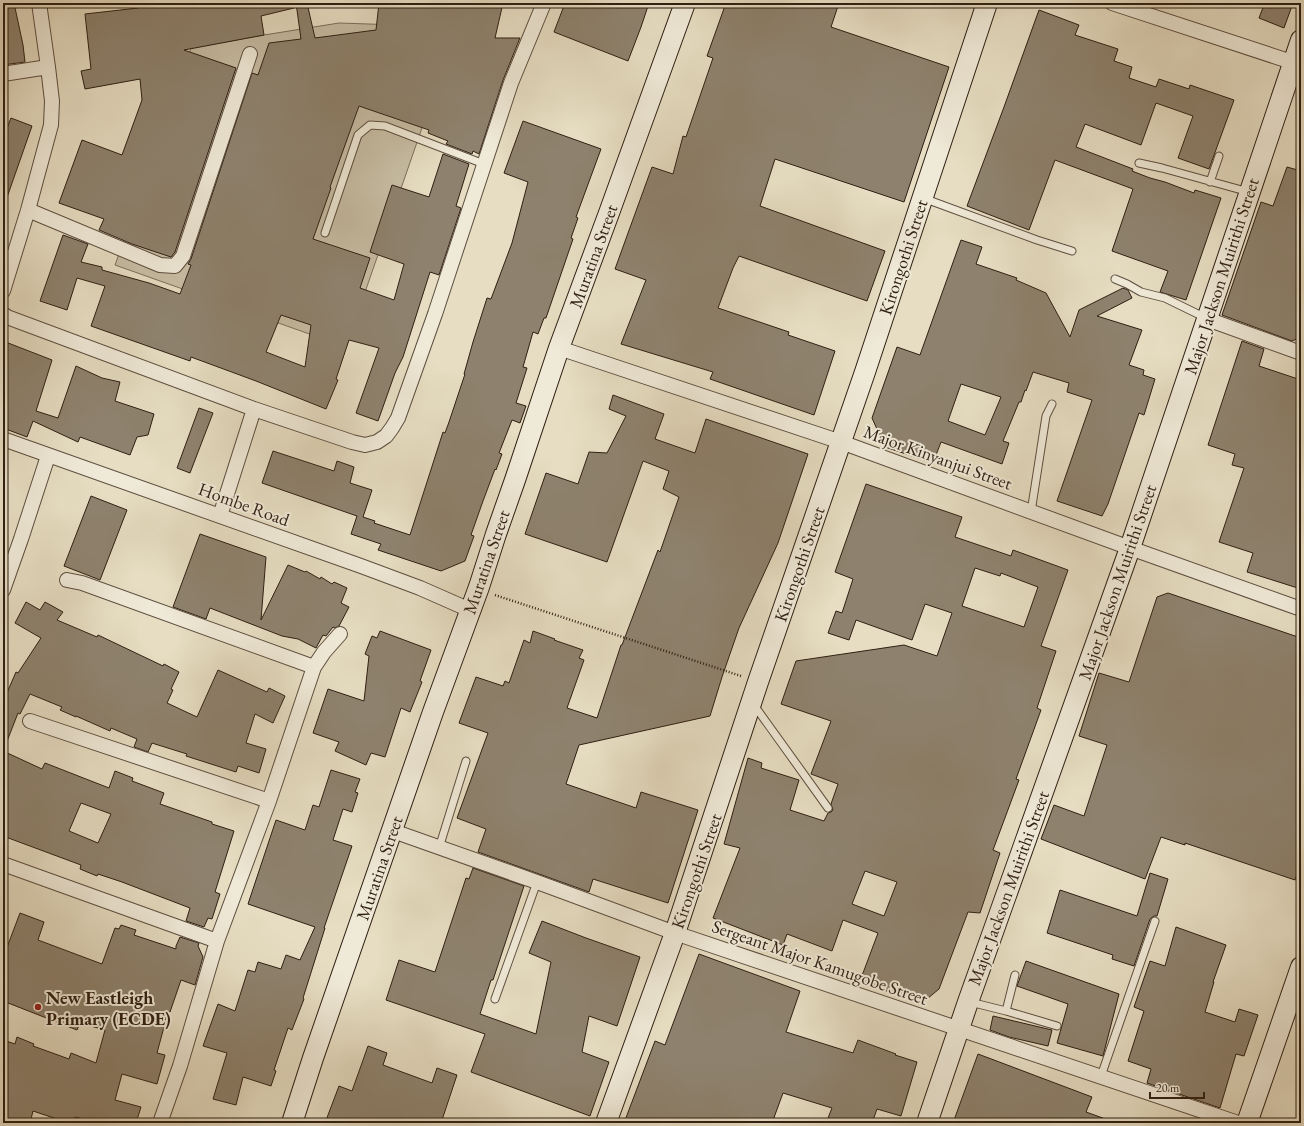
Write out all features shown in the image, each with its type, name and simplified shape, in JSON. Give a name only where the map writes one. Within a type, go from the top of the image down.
[{"type":"street","points":[[3,291],[28,210],[51,125],[52,101],[39,3]]},
{"type":"street","points":[[3,314],[7,317],[254,409],[352,442],[365,445],[377,442],[386,436],[398,418],[435,314],[511,83],[544,3]]},
{"type":"street","name":"Muratina Street","points":[[292,1123],[313,1058],[393,831],[433,712],[479,587],[559,348],[685,3]]},
{"type":"street","name":"Kirongothi Street","points":[[606,1123],[675,933],[758,682],[841,442],[987,3]]},
{"type":"street","points":[[1112,3],[1297,64]]},
{"type":"street","name":"Major Jackson Muirithi Street","points":[[927,1123],[968,1002],[1130,548],[1249,192],[1297,64],[1301,40]]},
{"type":"street","points":[[28,210],[160,265],[175,266],[183,256],[250,54]]},
{"type":"street","points":[[3,74],[48,67]]},
{"type":"street","points":[[1207,319],[1301,353]]},
{"type":"street","name":"Major Kinyanjui Street","points":[[559,348],[841,442],[1301,609]]},
{"type":"street","points":[[220,516],[254,409]]},
{"type":"street","name":"Hombe Road","points":[[3,439],[420,588],[470,610]]},
{"type":"street","points":[[3,590],[22,539],[48,456]]},
{"type":"street","points":[[67,580],[89,586],[314,666]]},
{"type":"street","points":[[160,1123],[180,1066],[217,941],[269,800],[314,666],[340,634]]},
{"type":"street","points":[[30,721],[269,800]]},
{"type":"street","name":"Sergeant Major Kamugobe Street","points":[[393,831],[675,933],[1238,1123]]},
{"type":"street","points":[[3,864],[217,941]]},
{"type":"street","points":[[1247,1123],[1301,967]]},
{"type":"lane","points":[[325,233],[358,135],[370,126],[385,126],[484,164]]},
{"type":"lane","points":[[1210,182],[1219,156]]},
{"type":"lane","points":[[1139,163],[1249,192]]},
{"type":"lane","points":[[922,198],[1037,240],[1072,251]]},
{"type":"lane","points":[[1115,279],[1141,292],[1165,298],[1207,319]]},
{"type":"lane","points":[[1031,512],[1046,416],[1052,404]]},
{"type":"lane","points":[[752,701],[828,808]]},
{"type":"lane","points":[[439,848],[466,761]]},
{"type":"lane","points":[[495,999],[537,882]]},
{"type":"lane","points":[[1101,1076],[1155,921]]},
{"type":"lane","points":[[1006,1011],[1015,975]]},
{"type":"lane","points":[[968,1002],[1006,1011],[1057,1026]]},
{"type":"path","points":[[479,587],[483,591],[758,682]]},
{"type":"shaded area","points":[[339,23],[457,27],[346,347],[115,265],[152,163],[191,48]]},
{"type":"building","points":[[3,3],[14,3],[25,62],[3,65]]},
{"type":"building","points":[[147,3],[293,3],[294,8],[261,16],[264,35],[184,50],[236,68],[175,252],[171,257],[132,244],[99,230],[104,219],[59,203],[82,140],[122,155],[142,100],[140,79],[85,89],[81,71],[91,69],[85,14],[138,8]]},
{"type":"building","points":[[296,3],[307,3],[315,38],[376,30],[379,3],[503,3],[495,38],[520,38],[503,80],[479,154],[473,151],[472,154],[446,144],[448,141],[428,133],[429,130],[359,106],[313,239],[370,258],[360,288],[394,300],[404,264],[370,252],[392,185],[429,197],[443,154],[469,164],[456,206],[461,208],[439,275],[430,272],[403,357],[395,373],[378,421],[356,413],[379,348],[349,340],[336,379],[338,380],[326,409],[191,357],[190,361],[91,326],[105,286],[77,278],[67,310],[40,301],[63,235],[88,244],[81,262],[102,267],[102,270],[149,283],[180,294],[191,265],[188,264],[191,259],[252,73],[258,75],[269,43],[301,39]],"holes":[[[281,315],[311,325],[305,367],[266,352]]]},
{"type":"building","points":[[565,3],[649,3],[628,61],[554,32]]},
{"type":"building","points":[[726,3],[839,3],[831,27],[949,67],[904,202],[775,159],[760,206],[885,251],[867,301],[739,256],[733,268],[718,308],[789,332],[788,335],[835,351],[814,415],[710,379],[713,372],[621,344],[646,280],[615,269],[652,167],[673,174],[683,136],[686,137],[713,58],[707,56]]},
{"type":"building","points":[[1274,3],[1293,3],[1284,28],[1259,18],[1264,5],[1272,8]]},
{"type":"building","points":[[1039,10],[1079,25],[1075,35],[1118,49],[1114,61],[1132,67],[1129,78],[1156,87],[1159,79],[1189,89],[1190,85],[1234,100],[1209,169],[1178,158],[1193,116],[1156,103],[1141,145],[1085,124],[1076,147],[1133,169],[1132,171],[1150,178],[1194,193],[1195,190],[1221,198],[1186,300],[1160,292],[1168,271],[1112,251],[1133,189],[1055,160],[1029,230],[967,206]]},
{"type":"building","points":[[11,118],[32,126],[5,203],[3,202],[3,138]]},
{"type":"building","points":[[523,121],[601,149],[576,217],[578,218],[571,238],[573,239],[546,318],[544,318],[538,334],[533,332],[523,367],[527,368],[516,403],[526,406],[520,423],[512,420],[499,453],[502,454],[471,535],[474,536],[465,561],[441,571],[378,550],[381,544],[351,534],[357,516],[262,483],[273,451],[334,471],[337,461],[354,467],[350,483],[372,490],[363,517],[375,521],[374,523],[410,535],[443,432],[445,433],[465,374],[473,342],[487,298],[491,299],[512,243],[528,182],[504,173]]},
{"type":"building","points":[[1287,167],[1301,171],[1301,337],[1292,341],[1222,315],[1261,202],[1273,206]]},
{"type":"building","points":[[961,240],[982,247],[976,264],[1017,278],[1016,280],[1046,293],[1070,337],[1079,310],[1123,288],[1128,290],[1132,298],[1097,316],[1142,330],[1129,365],[1144,370],[1143,375],[1155,379],[1144,415],[1139,413],[1108,504],[1102,516],[1057,501],[1092,400],[1067,392],[1069,383],[1033,372],[1003,441],[1009,443],[1002,464],[941,442],[933,463],[885,447],[872,418],[897,347],[920,355]],"holes":[[[961,384],[1001,397],[985,435],[948,421]]]},
{"type":"building","points":[[3,341],[52,360],[36,411],[58,418],[76,366],[102,378],[120,382],[115,401],[154,414],[148,435],[137,437],[130,455],[80,437],[78,442],[33,421],[27,437],[3,428]]},
{"type":"building","points":[[1242,341],[1264,349],[1259,366],[1301,380],[1301,589],[1247,572],[1253,553],[1219,542],[1244,468],[1232,465],[1235,454],[1208,445]]},
{"type":"building","points":[[613,395],[664,414],[655,439],[695,453],[706,419],[808,454],[778,543],[739,628],[710,716],[579,745],[566,784],[636,808],[641,792],[698,810],[668,903],[593,879],[589,892],[478,852],[486,829],[457,818],[488,733],[459,723],[476,677],[503,686],[505,681],[509,683],[524,640],[530,643],[533,631],[583,650],[579,658],[584,660],[567,708],[597,718],[621,645],[658,550],[660,552],[679,497],[663,489],[669,471],[643,461],[607,562],[525,534],[546,473],[578,484],[589,452],[607,453],[626,416],[609,409]]},
{"type":"building","points":[[199,408],[213,413],[190,473],[177,468]]},
{"type":"building","points":[[866,484],[962,517],[955,537],[1011,556],[1013,550],[1068,570],[1041,646],[1056,651],[1037,708],[1041,710],[1016,779],[1019,780],[993,850],[1000,853],[980,913],[968,912],[939,989],[921,1004],[860,981],[878,933],[843,920],[832,951],[787,934],[783,945],[713,918],[740,848],[724,844],[748,758],[762,763],[761,768],[799,780],[790,810],[824,821],[828,813],[833,810],[831,804],[838,784],[811,774],[831,721],[781,704],[796,661],[904,645],[937,656],[952,613],[925,604],[912,640],[856,620],[849,640],[828,633],[836,611],[842,613],[853,579],[835,572]],"holes":[[[975,568],[1000,576],[1001,573],[1038,587],[1024,627],[962,606]],[[865,871],[897,882],[884,916],[852,904]]]},
{"type":"building","points":[[91,496],[127,510],[100,580],[64,566]]},
{"type":"building","points":[[200,534],[266,557],[261,620],[288,565],[305,572],[306,571],[320,579],[321,577],[332,584],[334,582],[347,588],[341,603],[349,607],[339,626],[335,628],[333,627],[326,636],[323,635],[316,648],[298,639],[282,636],[210,608],[206,619],[173,607]]},
{"type":"building","points":[[1168,593],[1301,638],[1301,863],[1295,880],[1185,843],[1185,845],[1161,837],[1145,879],[1041,839],[1054,805],[1084,816],[1107,745],[1079,736],[1099,673],[1129,682],[1157,597]]},
{"type":"building","points":[[26,602],[40,610],[45,602],[63,612],[57,620],[97,637],[98,635],[179,672],[171,689],[173,690],[167,703],[197,717],[218,670],[267,692],[269,688],[285,696],[273,723],[255,714],[246,743],[266,749],[259,773],[238,766],[236,772],[152,743],[148,752],[134,747],[137,739],[111,728],[110,731],[76,717],[60,710],[62,707],[30,694],[20,714],[18,713],[3,749],[3,702],[16,672],[18,673],[41,638],[15,623]]},
{"type":"building","points":[[380,631],[431,650],[420,681],[422,682],[410,712],[401,708],[385,757],[371,753],[366,765],[335,751],[339,742],[313,733],[328,689],[364,701],[369,656],[365,654],[372,636],[377,638]]},
{"type":"building","points":[[3,751],[42,769],[45,763],[109,788],[115,771],[133,778],[132,781],[164,793],[160,804],[234,831],[215,892],[220,894],[212,919],[208,918],[204,927],[186,921],[190,908],[122,882],[98,874],[97,876],[80,869],[81,865],[3,836]],"holes":[[[81,803],[111,814],[98,843],[69,831]]]},
{"type":"building","points":[[331,770],[360,779],[355,792],[358,793],[352,812],[343,809],[333,840],[352,846],[324,928],[303,998],[304,999],[292,1030],[288,1028],[274,1070],[276,1071],[271,1086],[243,1077],[236,1105],[213,1099],[227,1053],[203,1046],[218,1004],[235,1011],[248,970],[255,972],[258,962],[281,969],[286,955],[300,960],[315,927],[248,904],[276,820],[305,830],[313,805],[319,807]]},
{"type":"building","points":[[473,868],[524,886],[493,980],[491,980],[480,1014],[536,1034],[551,962],[529,953],[542,921],[640,957],[617,1026],[589,1016],[582,1052],[609,1062],[590,1116],[471,1072],[485,1034],[386,1000],[399,960],[435,972],[466,878],[469,879]]},
{"type":"building","points":[[1150,873],[1168,879],[1157,916],[1150,919],[1134,966],[1112,959],[1113,955],[1047,933],[1060,890],[1137,916]]},
{"type":"building","points":[[20,913],[44,922],[38,940],[102,964],[115,928],[119,929],[121,925],[136,930],[134,935],[176,949],[180,937],[199,943],[198,946],[203,957],[195,985],[181,980],[170,1012],[168,1012],[157,1053],[165,1055],[157,1084],[122,1074],[115,1100],[141,1107],[136,1123],[101,1123],[75,1117],[73,1123],[69,1123],[33,1111],[30,1123],[20,1123],[3,1117],[3,1040],[15,1044],[17,1037],[34,1044],[33,1046],[69,1059],[71,1053],[96,1063],[105,1030],[80,1023],[77,1030],[3,1001],[3,958]]},
{"type":"building","points":[[1176,927],[1226,945],[1213,982],[1205,1012],[1235,1022],[1239,1009],[1258,1015],[1244,1056],[1236,1054],[1220,1108],[1147,1083],[1151,1069],[1128,1061],[1144,1011],[1134,1007],[1150,961],[1165,966]]},
{"type":"building","points":[[699,954],[800,991],[786,1032],[853,1053],[858,1040],[917,1062],[901,1116],[877,1109],[872,1123],[826,1123],[832,1108],[783,1093],[772,1123],[624,1123],[655,1041],[665,1045]]},
{"type":"building","points":[[1026,961],[1119,994],[1103,1056],[1057,1043],[1068,1004],[1017,986]]},
{"type":"building","points":[[993,1016],[1052,1030],[1048,1046],[1009,1037],[990,1030]]},
{"type":"building","points":[[368,1046],[387,1053],[383,1065],[432,1083],[437,1068],[457,1075],[441,1123],[325,1123],[339,1086],[352,1091]]},
{"type":"building","points":[[978,1054],[1092,1097],[1086,1112],[1111,1121],[1111,1123],[953,1123]]},
{"type":"place","name":"New Eastleigh Primary (ECDE)","points":[[38,1007]]}]
